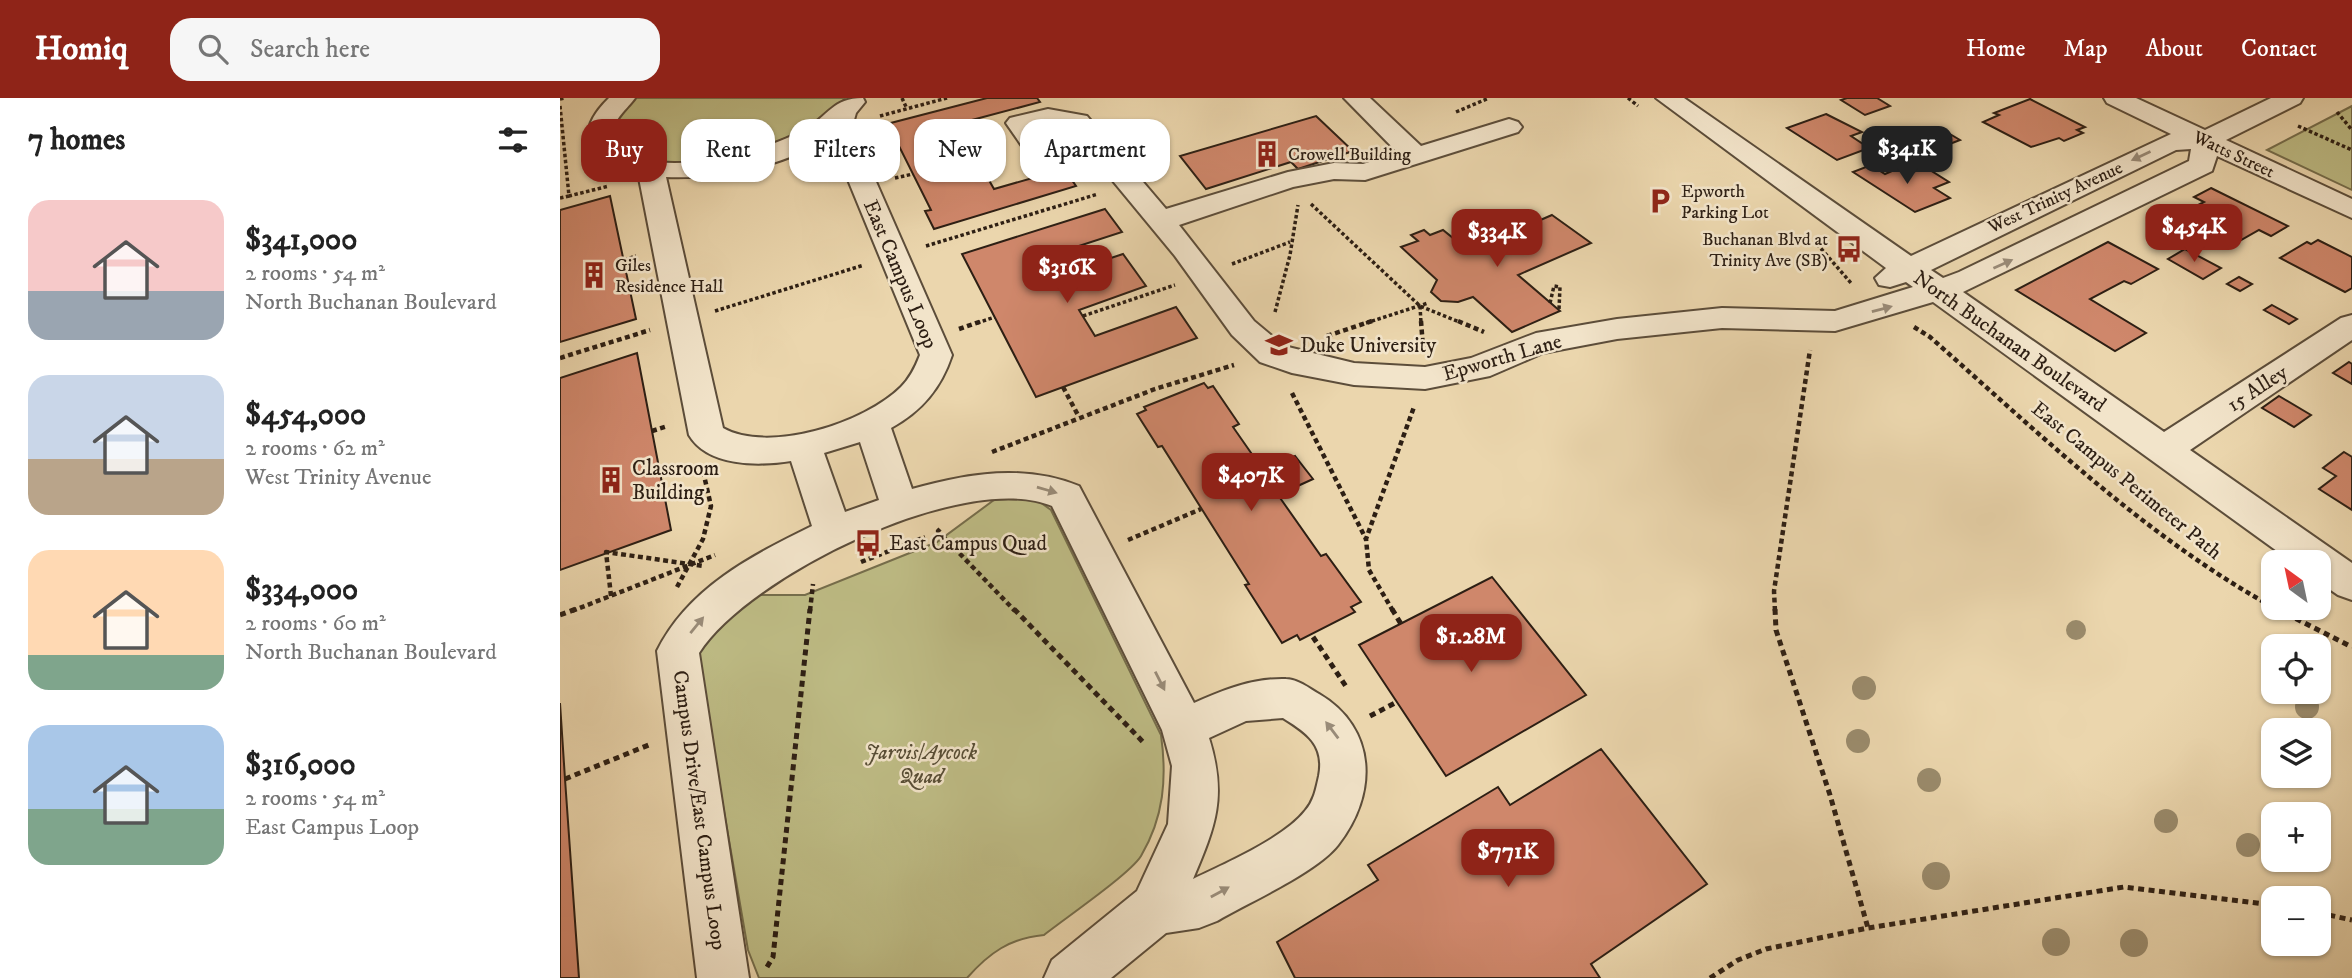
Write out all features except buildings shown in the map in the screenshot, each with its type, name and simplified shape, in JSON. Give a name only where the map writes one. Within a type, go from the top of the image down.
[{"type":"street","points":[[604,119],[623,98]]},
{"type":"street","points":[[1356,98],[1416,156]]},
{"type":"street","name":"North Buchanan Boulevard","points":[[1668,98],[2352,584]]},
{"type":"street","name":"Watts Street","points":[[2116,98],[2352,210]]},
{"type":"street","name":"West Trinity Avenue","points":[[1908,269],[2171,142],[2206,140],[2291,98]]},
{"type":"street","points":[[667,168],[694,169],[748,160],[804,140],[846,113]]},
{"type":"street","name":"East Campus Loop","points":[[653,182],[707,435],[725,446],[750,451],[804,446],[872,423],[924,386],[934,368],[936,355],[895,256],[846,113]]},
{"type":"street","points":[[1162,223],[1177,214],[1294,187],[1334,171],[1365,172],[1508,127]]},
{"type":"street","name":"West Trinity Avenue","points":[[1940,291],[2020,256],[2202,165],[2206,140]]},
{"type":"street","name":"Epworth Lane","points":[[1128,182],[1243,328],[1272,354],[1292,362],[1354,374],[1425,379],[1478,368],[1536,344],[1685,319],[1801,329],[1940,291]]},
{"type":"street","name":"Epworth Lane","points":[[1801,329],[1862,292],[1908,269]]},
{"type":"street","name":"15 Alley","points":[[2163,450],[2352,326]]},
{"type":"street","points":[[872,423],[900,507]]},
{"type":"street","points":[[804,446],[833,533]]},
{"type":"street","name":"Campus Drive/East Campus Loop","points":[[723,978],[678,651],[713,605],[760,573],[833,533],[900,507],[980,487],[1042,487],[1066,496],[1190,747],[1192,825],[1155,909]]},
{"type":"street","points":[[1078,976],[1155,909],[1199,903],[1300,847],[1331,817],[1343,777],[1339,739],[1323,719],[1288,698],[1242,702],[1190,747]]},
{"type":"path","points":[[901,98],[906,109]]},
{"type":"path","points":[[846,113],[906,109],[947,98]]},
{"type":"path","points":[[2337,112],[2352,130]]},
{"type":"path","points":[[2306,130],[2352,150]]},
{"type":"path","points":[[560,358],[1131,185]]},
{"type":"path","points":[[1294,187],[1420,306],[1425,379],[1366,540]]},
{"type":"path","points":[[1294,187],[1290,255],[1275,310],[1272,354],[1366,540],[1369,570],[1401,624]]},
{"type":"path","points":[[560,198],[569,196]]},
{"type":"path","points":[[1325,337],[1428,303]]},
{"type":"path","name":"East Campus Perimeter Path","points":[[1906,322],[1930,337],[2112,494],[2203,564],[2274,609],[2352,647]]},
{"type":"path","points":[[1801,329],[1774,591],[1776,630],[1830,795],[1868,928]]},
{"type":"path","points":[[1063,387],[1079,418]]},
{"type":"path","points":[[851,566],[938,531],[980,487]]},
{"type":"path","points":[[1120,543],[1201,509]]},
{"type":"path","points":[[938,531],[1168,767],[1190,747]]},
{"type":"path","points":[[611,596],[606,552],[813,581],[773,957],[760,978]]},
{"type":"path","points":[[1313,637],[1352,695]]},
{"type":"path","points":[[1359,706],[1367,718]]},
{"type":"path","points":[[565,779],[658,741]]},
{"type":"path","points":[[1710,978],[1738,960],[1766,949],[1868,928],[2124,887],[2261,904]]},
{"type":"path","points":[[2331,916],[2352,920]]},
{"type":"green space","points":[[631,98],[845,98],[821,119],[789,119],[789,136],[775,142],[775,119],[681,119],[681,164],[667,163],[667,119],[616,119]]},
{"type":"green space","points":[[2352,106],[2352,190],[2267,150]]},
{"type":"green space","name":"Jarvis/Aycock Quad","points":[[1033,497],[1051,510],[1161,735],[1164,767],[1162,797],[1155,827],[1141,856],[1111,885],[1044,935],[1021,939],[1001,948],[967,978],[759,978],[748,950],[698,661],[702,641],[752,595],[805,595],[937,542],[994,500]]},
{"type":"place","name":"Crowell Building","points":[[1267,154]]},
{"type":"place","name":"Epworth Parking Lot","points":[[1660,201]]},
{"type":"place","name":"Buchanan Blvd at Trinity Ave (SB)","points":[[1849,249]]},
{"type":"place","name":"Giles Residence Hall","points":[[594,275]]},
{"type":"place","name":"Duke University","points":[[1279,345]]},
{"type":"place","name":"Classroom Building","points":[[611,480]]},
{"type":"place","name":"East Campus Quad","points":[[868,543]]}]
